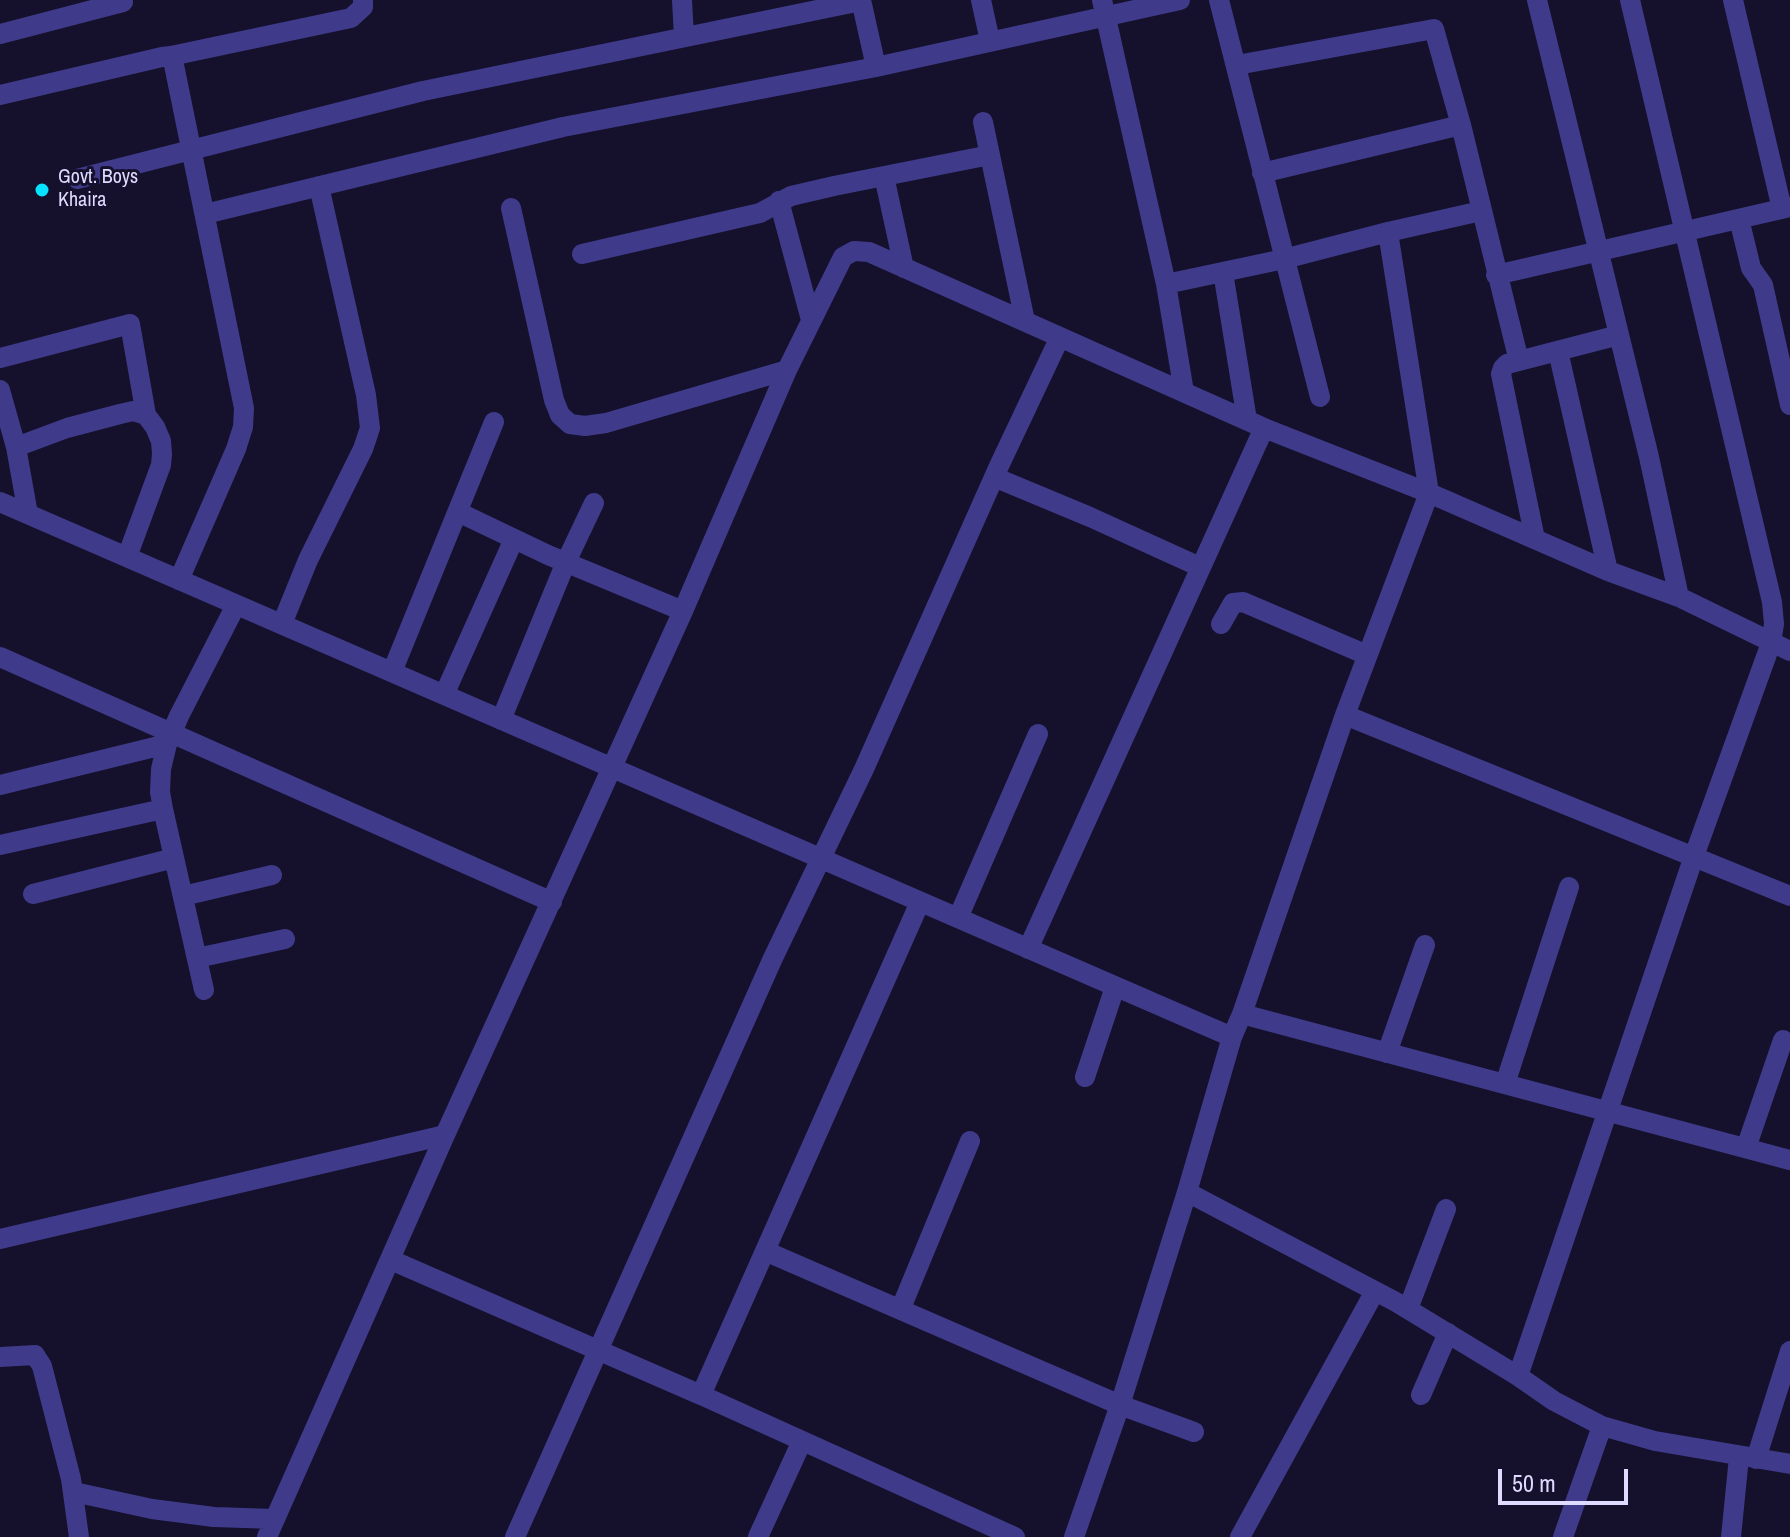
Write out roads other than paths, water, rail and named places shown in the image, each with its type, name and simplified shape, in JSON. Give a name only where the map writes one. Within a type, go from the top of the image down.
[{"type":"street","points":[[0,95],[351,18],[363,7],[363,0]]},
{"type":"street","points":[[682,0],[684,37]]},
{"type":"street","points":[[981,0],[990,41]]},
{"type":"street","points":[[205,214],[563,127],[876,67],[990,41],[1104,8],[1180,0]]},
{"type":"street","points":[[1219,0],[1320,397]]},
{"type":"street","points":[[1537,0],[1679,597]]},
{"type":"street","points":[[1518,1376],[1693,859],[1780,647],[1630,0]]},
{"type":"street","points":[[1496,275],[1786,208],[1733,0]]},
{"type":"street","points":[[77,179],[423,91],[861,1],[876,67]]},
{"type":"street","points":[[0,34],[123,2]]},
{"type":"street","points":[[1104,8],[1166,284],[1184,392]]},
{"type":"street","points":[[1237,65],[1434,29],[1519,361]]},
{"type":"street","points":[[171,56],[244,408],[243,427],[230,464],[179,580]]},
{"type":"street","points":[[983,122],[1025,321]]},
{"type":"street","points":[[1262,173],[1461,125]]},
{"type":"street","points":[[582,254],[760,213],[779,201],[834,186],[990,155]]},
{"type":"street","points":[[884,176],[904,268]]},
{"type":"street","points":[[282,624],[308,560],[363,449],[370,428],[366,395],[319,186]]},
{"type":"street","points":[[779,201],[811,320]]},
{"type":"street","points":[[511,208],[554,400],[560,415],[570,424],[585,426],[606,423],[787,370]]},
{"type":"street","points":[[1166,284],[1481,211]]},
{"type":"street","points":[[1739,219],[1751,268],[1763,285],[1790,405]]},
{"type":"street","points":[[1074,1537],[1120,1405],[1232,1037],[1345,715],[1429,493],[1388,232]]},
{"type":"street","points":[[74,1492],[270,1528],[613,768],[787,370],[835,270],[843,257],[854,251],[869,252],[1255,424],[1429,493],[1608,571],[1679,597],[1780,647]]},
{"type":"street","points":[[1028,949],[1200,567],[1255,424],[1223,272]]},
{"type":"street","points":[[0,358],[130,324],[146,415],[161,441],[162,454],[161,465],[127,557]]},
{"type":"street","points":[[1535,539],[1501,374],[1507,364],[1619,335]]},
{"type":"street","points":[[515,1537],[819,858],[864,769],[1060,337]]},
{"type":"street","points":[[1558,351],[1608,571]]},
{"type":"street","points":[[0,390],[16,447],[28,514]]},
{"type":"street","points":[[16,447],[67,428],[120,414],[133,411],[146,415]]},
{"type":"street","points":[[392,672],[494,422]]},
{"type":"street","points":[[994,477],[1200,567]]},
{"type":"street","points":[[0,502],[1232,1037]]},
{"type":"street","points":[[501,720],[566,562],[594,503]]},
{"type":"street","points":[[458,512],[683,611]]},
{"type":"street","points":[[444,695],[514,539]]},
{"type":"street","points":[[1221,624],[1233,603],[1243,602],[1367,655]]},
{"type":"street","points":[[204,990],[163,809],[160,780],[169,738],[236,605]]},
{"type":"street","points":[[0,657],[169,738],[552,902]]},
{"type":"street","points":[[1345,715],[1790,896]]},
{"type":"street","points":[[958,918],[1038,734]]},
{"type":"street","points":[[0,785],[169,738]]},
{"type":"street","points":[[0,845],[163,809]]},
{"type":"street","points":[[33,894],[174,858]]},
{"type":"street","points":[[183,896],[272,875]]},
{"type":"street","points":[[1505,1084],[1569,887]]},
{"type":"street","points":[[701,1395],[920,902]]},
{"type":"street","points":[[197,958],[285,939]]},
{"type":"street","points":[[1387,1053],[1425,945]]},
{"type":"street","points":[[1085,1077],[1115,987]]},
{"type":"street","points":[[1242,1014],[1790,1160]]},
{"type":"street","points":[[1746,1148],[1783,1040]]},
{"type":"street","points":[[0,1239],[445,1135]]},
{"type":"street","points":[[901,1308],[970,1141]]},
{"type":"street","points":[[1187,1192],[1408,1309],[1554,1401],[1602,1426],[1655,1441],[1790,1464]]},
{"type":"street","points":[[1408,1309],[1446,1209]]},
{"type":"street","points":[[765,1251],[1120,1405],[1194,1432]]},
{"type":"street","points":[[391,1260],[1015,1537]]},
{"type":"street","points":[[1240,1537],[1375,1291]]},
{"type":"street","points":[[1421,1395],[1448,1333]]},
{"type":"street","points":[[1731,1537],[1747,1458],[1790,1351]]},
{"type":"street","points":[[0,1357],[28,1354],[39,1358],[74,1492],[79,1537]]},
{"type":"street","points":[[1563,1537],[1602,1426]]},
{"type":"street","points":[[758,1537],[802,1441]]},
{"type":"place","name":"Govt. Boys Khaira","points":[[42,190]]}]
